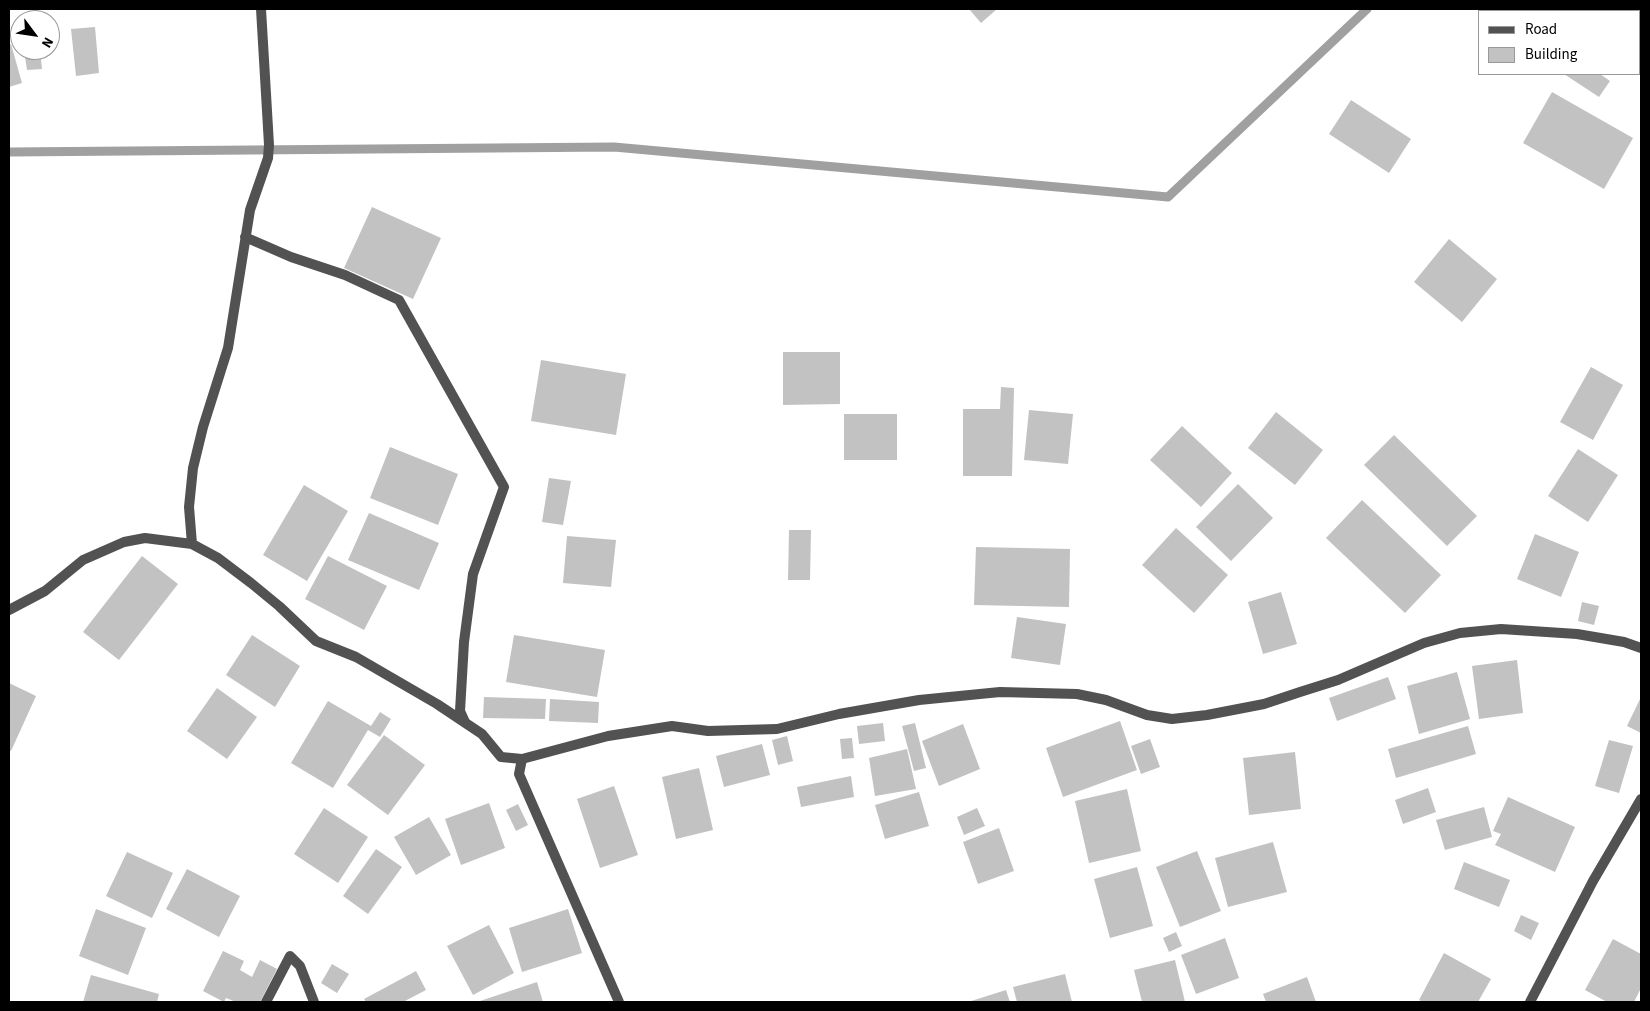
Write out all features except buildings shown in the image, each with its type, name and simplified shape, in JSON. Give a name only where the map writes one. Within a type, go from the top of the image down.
[{"type":"street","points":[[192,544],[189,507],[194,468],[203,427],[228,348],[250,210],[263,177],[269,145],[261,9]]},
{"type":"street","points":[[245,237],[291,257],[345,275],[399,300],[504,487],[473,574],[464,642],[460,711],[465,722]]},
{"type":"street","points":[[9,610],[45,590],[83,560],[117,544],[145,538],[192,544],[218,558],[251,583],[316,641],[356,657],[465,722],[482,734],[501,756],[522,759],[608,736],[672,726],[708,730],[777,729],[839,714],[919,700],[1000,692],[1077,694],[1106,700],[1147,715],[1172,719],[1207,715],[1264,704],[1346,676],[1424,643],[1460,633],[1501,629],[1577,634],[1624,642],[1641,648]]},
{"type":"street","points":[[522,759],[519,774],[619,1002]]},
{"type":"street","points":[[1530,1002],[1593,881],[1641,799]]},
{"type":"street","points":[[266,1002],[290,956],[300,966],[314,1002]]},
{"type":"waterway","points":[[9,152],[614,147],[1168,197],[1367,9]]}]
